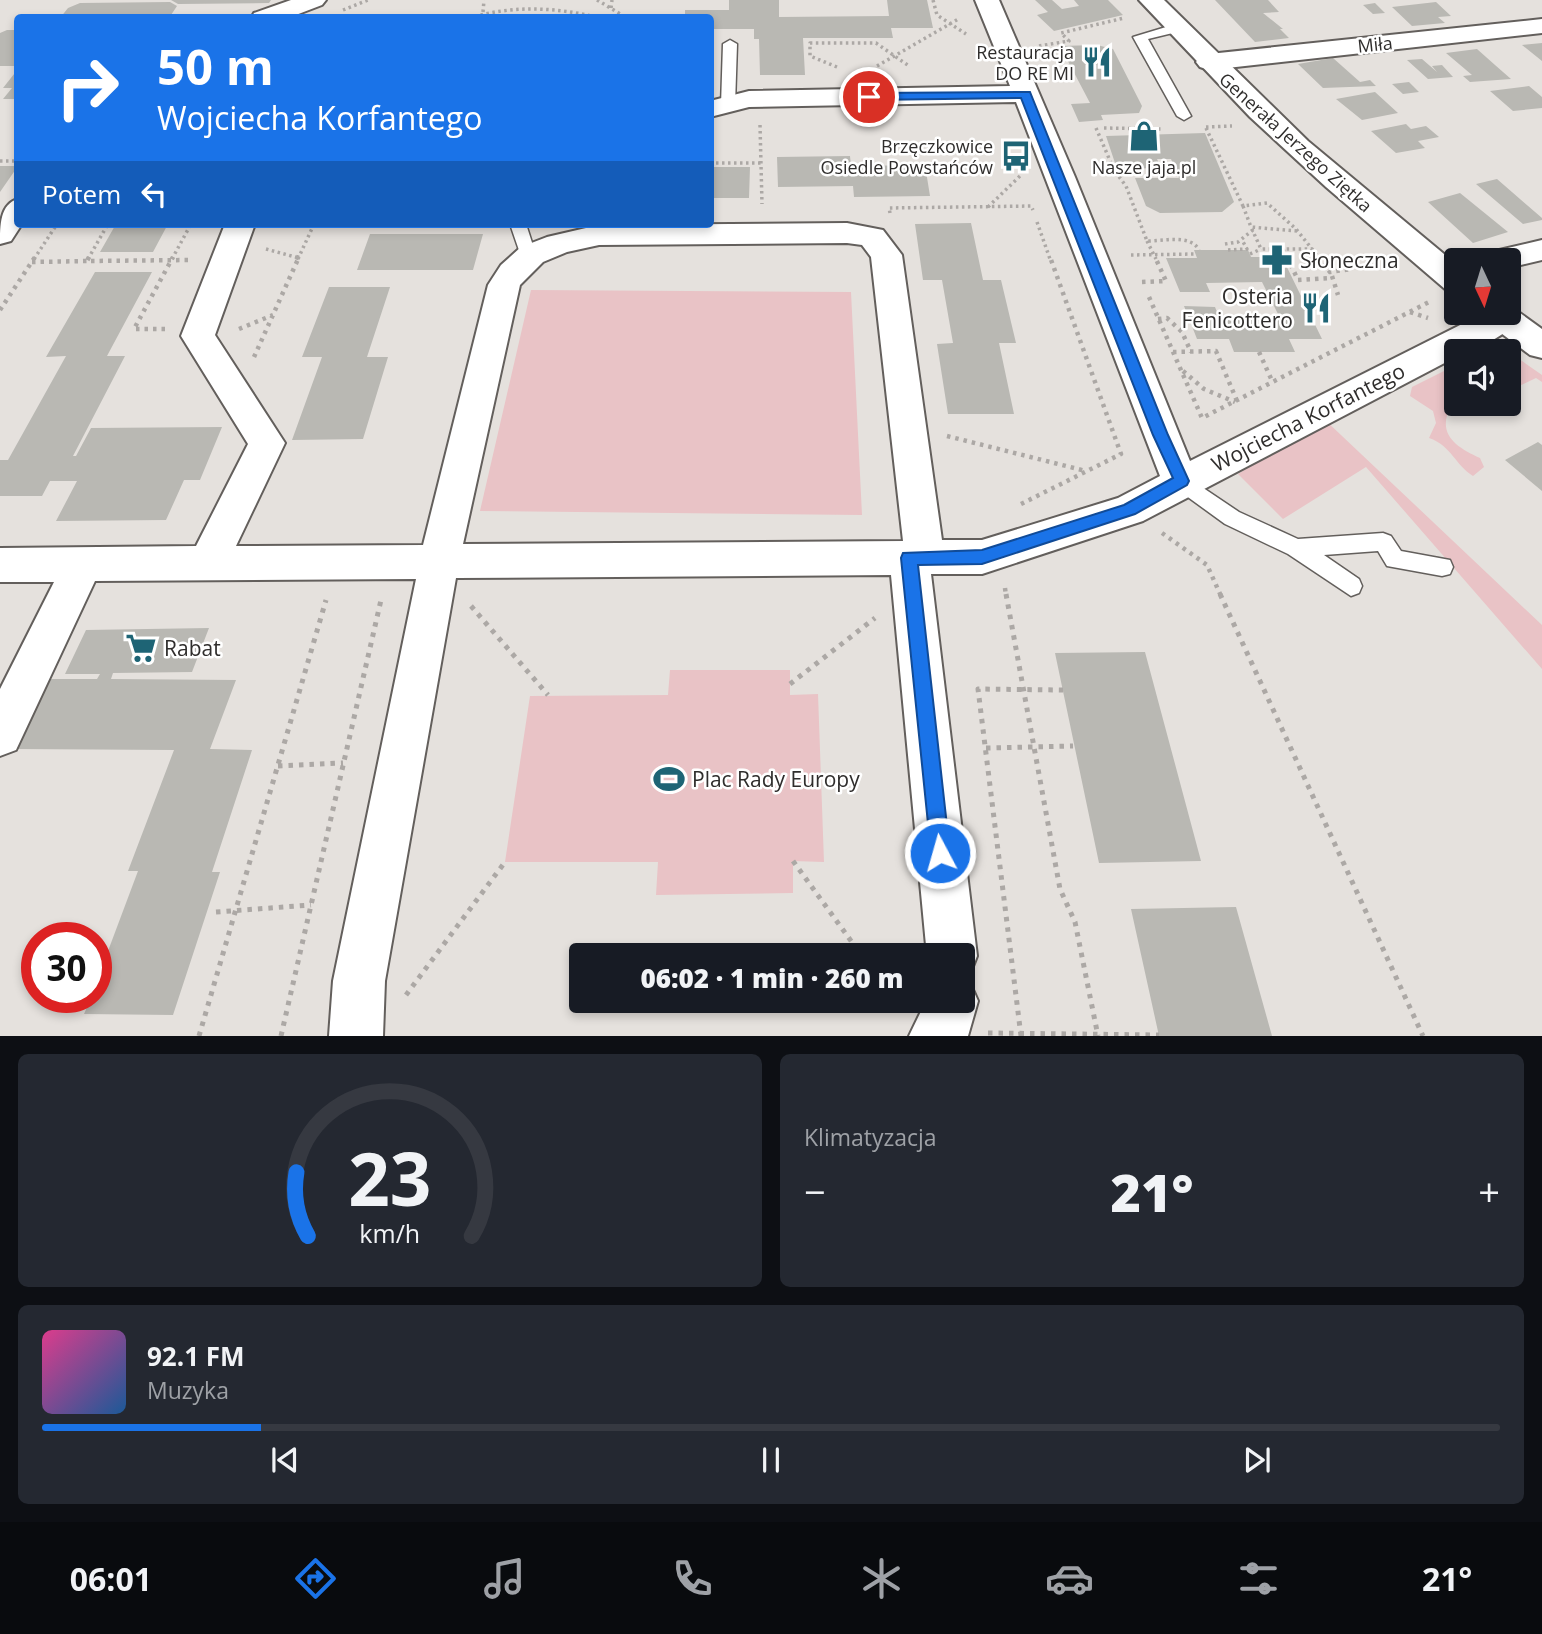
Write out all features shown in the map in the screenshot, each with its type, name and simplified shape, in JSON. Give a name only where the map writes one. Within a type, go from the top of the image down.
[{"type":"street","points":[[274,14],[314,0]]},
{"type":"street","points":[[986,0],[1026,94],[1160,435],[1181,481]]},
{"type":"street","name":"Generała Jerzego Ziętka","points":[[1151,0],[1209,62],[1357,200],[1444,269]]},
{"type":"street","name":"Miła","points":[[1209,62],[1542,26]]},
{"type":"street","points":[[719,107],[749,99],[1026,94]]},
{"type":"street","points":[[0,234],[14,214]]},
{"type":"street","points":[[208,562],[267,443],[198,336],[238,228]]},
{"type":"street","points":[[356,1035],[359,981],[439,562],[504,285],[523,240],[565,241],[599,236],[847,233],[872,237],[886,255],[950,943]]},
{"type":"street","points":[[1521,255],[1542,250]]},
{"type":"street","name":"Wojciecha Korfantego","points":[[0,565],[439,562],[915,569],[982,557],[1129,510],[1481,326]]},
{"type":"street","points":[[1514,326],[1542,346]]},
{"type":"street","points":[[0,735],[82,566]]},
{"type":"lane","points":[[1176,28],[1140,37],[1184,116]]},
{"type":"lane","points":[[719,107],[730,44]]},
{"type":"lane","points":[[1181,481],[1232,518],[1296,548],[1351,586]]},
{"type":"lane","points":[[1296,548],[1383,542],[1395,559],[1442,567]]},
{"type":"path","points":[[336,13],[368,0]]},
{"type":"path","points":[[483,12],[484,0]]},
{"type":"path","points":[[597,0],[621,14]]},
{"type":"path","points":[[611,8],[612,0]]},
{"type":"path","points":[[933,0],[937,15],[967,34]]},
{"type":"path","points":[[479,14],[492,9],[587,14]]},
{"type":"path","points":[[1044,59],[1039,46],[1069,41],[1061,33],[1128,17]]},
{"type":"path","points":[[872,69],[961,18]]},
{"type":"path","points":[[848,71],[810,56],[810,43],[876,43]]},
{"type":"path","points":[[1096,128],[1114,170],[1126,186],[1166,281],[1142,282]]},
{"type":"path","points":[[1205,128],[1261,249]]},
{"type":"path","points":[[761,133],[762,233]]},
{"type":"path","points":[[714,163],[761,163]]},
{"type":"path","points":[[988,207],[1020,176]]},
{"type":"path","points":[[1243,206],[1267,203],[1298,231],[1330,272],[1338,295]]},
{"type":"path","points":[[891,221],[889,208],[1031,206],[1121,454],[993,518],[1060,889],[1075,922],[1098,1035]]},
{"type":"path","points":[[0,310],[54,228]]},
{"type":"path","points":[[86,261],[106,228]]},
{"type":"path","points":[[189,228],[134,329],[201,328]]},
{"type":"path","points":[[235,393],[312,228]]},
{"type":"path","points":[[1252,229],[1298,231]]},
{"type":"path","points":[[1225,244],[1242,240],[1252,229]]},
{"type":"path","points":[[1130,256],[1197,252],[1196,244],[1187,240],[1147,241]]},
{"type":"path","points":[[1228,250],[1247,248],[1242,240]]},
{"type":"path","points":[[1126,246],[1134,264]]},
{"type":"path","points":[[1250,254],[1261,249],[1312,249]]},
{"type":"path","points":[[1283,249],[1298,280],[1332,278]]},
{"type":"path","points":[[31,262],[226,261]]},
{"type":"path","points":[[1330,272],[1351,269]]},
{"type":"path","points":[[1138,273],[1202,418],[1431,301]]},
{"type":"path","points":[[236,331],[273,314]]},
{"type":"path","points":[[1158,318],[1167,318],[1182,332],[1191,352]]},
{"type":"path","points":[[1173,352],[1216,351],[1237,401]]},
{"type":"path","points":[[1259,352],[1273,383]]},
{"type":"path","points":[[1180,368],[1204,389],[1237,401]]},
{"type":"path","points":[[941,435],[1086,471]]},
{"type":"path","points":[[1129,510],[1207,565],[1423,1035]]},
{"type":"path","points":[[199,1035],[337,562]]},
{"type":"path","points":[[281,1035],[390,562]]},
{"type":"path","points":[[439,562],[463,598],[548,695]]},
{"type":"path","points":[[790,684],[915,569]]},
{"type":"path","points":[[1021,1035],[978,689],[1063,690]]},
{"type":"path","points":[[986,748],[1073,746]]},
{"type":"path","points":[[278,766],[343,763]]},
{"type":"path","points":[[793,861],[853,943]]},
{"type":"path","points":[[401,1003],[505,863]]},
{"type":"path","points":[[216,912],[311,905]]},
{"type":"path","points":[[943,1022],[967,1033],[1158,1035]]},
{"type":"shaded area","points":[[531,290],[851,292],[862,515],[480,511]]},
{"type":"shaded area","points":[[1521,360],[1542,375],[1542,382],[1536,378],[1521,385]]},
{"type":"shaded area","points":[[1444,371],[1444,416],[1447,416],[1447,432],[1456,444],[1480,458],[1484,467],[1473,476],[1443,446],[1429,438],[1436,423],[1433,411],[1410,396],[1412,387]]},
{"type":"shaded area","points":[[1323,418],[1542,625],[1542,669],[1366,467],[1283,519],[1238,474]]},
{"type":"shaded area","name":"Plac Rady Europy","points":[[670,670],[790,670],[790,695],[818,694],[824,862],[793,861],[793,893],[656,895],[658,862],[505,862],[530,696],[668,695]]},
{"type":"building","points":[[171,0],[271,0],[269,3],[178,4]]},
{"type":"building","points":[[729,0],[779,0],[779,17],[889,16],[887,0],[927,0],[933,28],[891,28],[893,38],[803,38],[805,75],[760,75],[759,39],[754,39],[754,29],[714,29],[714,14],[685,14],[685,10],[729,10]]},
{"type":"building","points":[[1035,0],[1052,0],[1062,9],[1079,6],[1074,0],[1108,0],[1123,15],[1054,31],[1037,15],[1048,12]]},
{"type":"building","points":[[1215,0],[1268,0],[1279,12],[1263,13],[1283,29],[1280,29],[1289,38],[1255,42]]},
{"type":"building","points":[[170,2],[177,6],[172,14],[63,14],[68,8],[80,3]]},
{"type":"building","points":[[1436,2],[1451,16],[1438,17],[1445,23],[1412,26],[1392,7]]},
{"type":"building","points":[[1375,3],[1385,13],[1373,14],[1363,5]]},
{"type":"building","points":[[14,30],[14,66],[0,66],[0,33]]},
{"type":"building","points":[[1542,43],[1542,61],[1522,45]]},
{"type":"building","points":[[1097,45],[1113,49],[1142,106],[1139,113],[1101,115],[1103,120],[1079,122],[1071,104],[1090,103],[1060,46]]},
{"type":"building","points":[[1477,49],[1511,79],[1470,82],[1463,76],[1472,75],[1446,53]]},
{"type":"building","points":[[1333,58],[1360,82],[1370,80],[1376,86],[1323,88],[1298,64]]},
{"type":"building","points":[[1422,59],[1437,72],[1432,66],[1442,65],[1453,77],[1428,79],[1407,60]]},
{"type":"building","points":[[14,74],[14,99],[3,99],[12,88],[3,88]]},
{"type":"building","points":[[1409,82],[1419,92],[1403,94],[1392,84]]},
{"type":"building","points":[[1529,86],[1542,97],[1542,108],[1513,111],[1490,91]]},
{"type":"building","points":[[1375,92],[1398,113],[1362,120],[1336,99]]},
{"type":"building","points":[[1406,124],[1411,129],[1426,126],[1439,137],[1418,141],[1425,148],[1396,153],[1371,131]]},
{"type":"building","points":[[1205,133],[1234,202],[1222,212],[1160,213],[1146,206],[1135,178],[1179,178],[1171,159],[1157,159],[1161,168],[1117,169],[1106,136]]},
{"type":"building","points":[[850,156],[851,166],[925,165],[930,196],[854,197],[853,186],[778,187],[777,157]]},
{"type":"building","points":[[0,166],[14,166],[14,172],[0,192]]},
{"type":"building","points":[[714,167],[750,167],[749,198],[714,198]]},
{"type":"building","points":[[1497,179],[1542,220],[1523,224],[1476,184]]},
{"type":"building","points":[[1460,193],[1508,232],[1473,243],[1428,202]]},
{"type":"building","points":[[971,223],[983,280],[1001,280],[1016,343],[999,343],[1014,414],[948,414],[937,344],[953,343],[942,280],[923,280],[915,224]]},
{"type":"building","points":[[114,228],[166,228],[153,252],[100,252]]},
{"type":"building","points":[[370,234],[483,234],[473,270],[357,270]]},
{"type":"building","points":[[1194,250],[1248,250],[1251,257],[1282,257],[1322,339],[1289,339],[1295,352],[1234,352],[1229,339],[1197,339],[1184,306],[1215,307],[1219,317],[1279,316],[1262,282],[1206,283],[1210,292],[1180,292],[1166,258],[1197,258]]},
{"type":"building","points":[[95,272],[152,272],[107,356],[125,356],[73,456],[76,456],[91,428],[222,427],[200,480],[184,480],[166,520],[56,521],[77,481],[50,481],[42,496],[0,496],[0,460],[8,460],[66,356],[46,357]]},
{"type":"building","points":[[329,287],[390,287],[367,357],[388,357],[363,439],[292,440],[322,357],[302,357]]},
{"type":"building","points":[[1538,442],[1542,445],[1542,491],[1505,460]]},
{"type":"building","points":[[209,628],[192,672],[113,673],[111,679],[236,680],[210,749],[252,750],[212,872],[220,872],[173,1015],[84,1014],[112,1013],[112,940],[138,871],[128,871],[174,750],[14,749],[48,679],[97,679],[100,674],[65,674],[86,630]]},
{"type":"building","points":[[1145,652],[1201,861],[1099,863],[1055,653]]},
{"type":"building","points":[[1236,907],[1272,1036],[1159,1036],[1131,909]]},
{"type":"place","name":"Restauracja DO RE MI","points":[[1097,62]]},
{"type":"place","name":"Nasze jaja.pl","points":[[1144,136]]},
{"type":"place","name":"Brzęczkowice Osiedle Powstańców","points":[[1016,156]]},
{"type":"place","name":"Słoneczna","points":[[1277,260]]},
{"type":"place","name":"Osteria Fenicottero","points":[[1316,308]]},
{"type":"place","name":"Rabat","points":[[141,648]]},
{"type":"place","name":"Plac Rady Europy","points":[[669,779]]},
{"type":"route","points":[[869,97],[1026,94],[1160,435],[1181,481],[1129,510],[982,557],[909,558],[940,853]]}]
